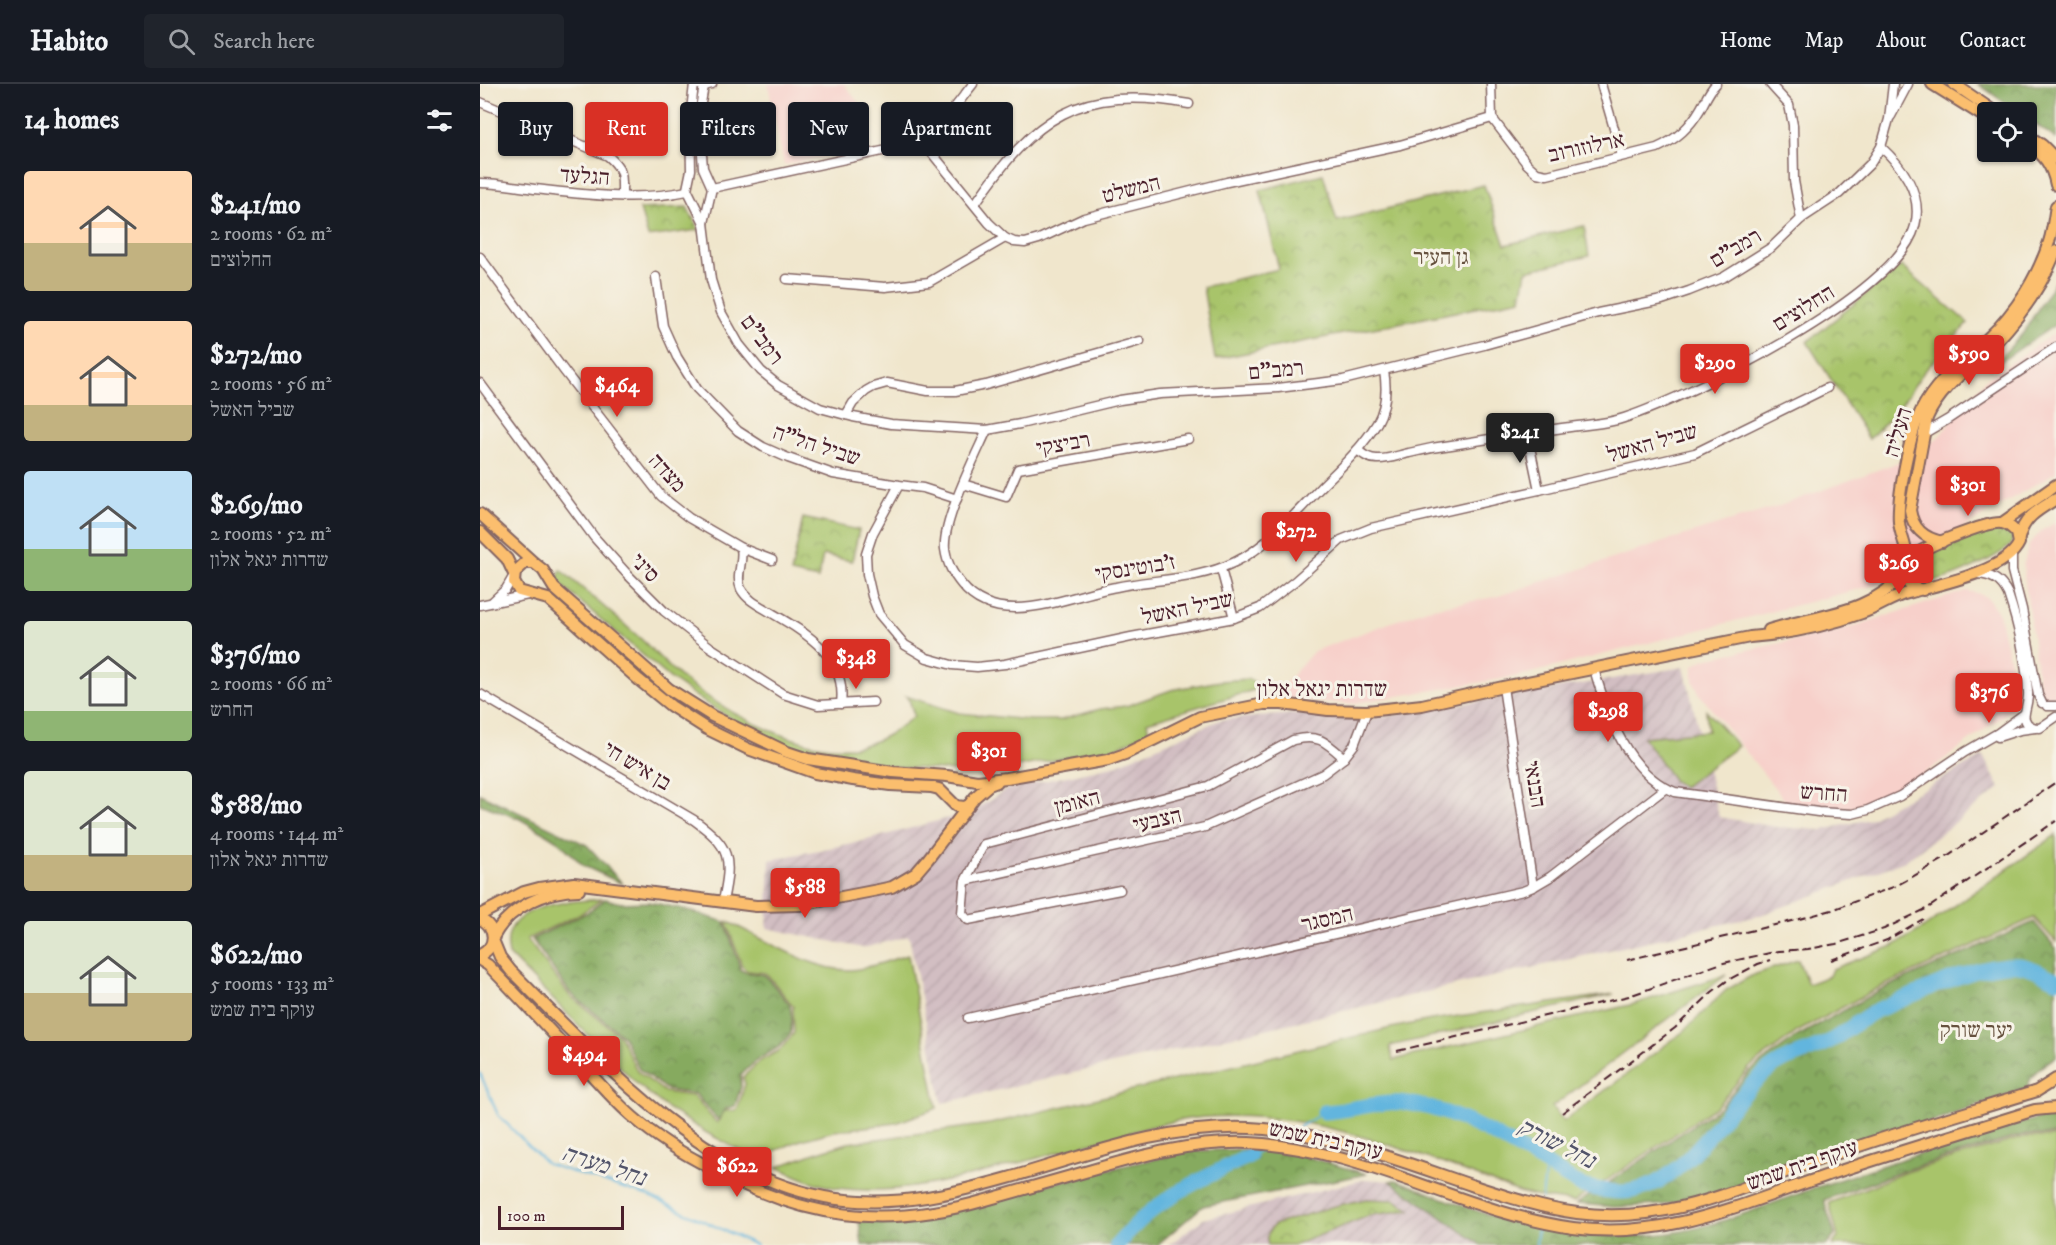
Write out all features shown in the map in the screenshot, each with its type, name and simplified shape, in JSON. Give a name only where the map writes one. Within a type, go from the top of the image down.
[{"type":"main road","points":[[1932,84],[1977,112]]},
{"type":"main road","points":[[1954,84],[1980,102]]},
{"type":"main road","points":[[2037,142],[2056,159]]},
{"type":"main road","points":[[2037,150],[2048,161],[2054,173],[2056,185]]},
{"type":"main road","name":"העליה","points":[[1905,571],[1906,547],[1900,529],[1899,512],[1909,447],[1919,415],[1936,389],[1997,329],[2019,301],[2036,273],[2047,247],[2056,206]]},
{"type":"main road","name":"העליה","points":[[1942,542],[1932,540],[1920,533],[1911,518],[1911,503],[1923,434],[1930,411],[1943,392],[2013,323],[2040,283],[2056,251]]},
{"type":"main road","points":[[2019,538],[2014,530],[2002,523],[2056,485]]},
{"type":"main road","points":[[2012,554],[2019,543],[2025,521],[2030,515],[2056,499]]},
{"type":"main road","points":[[480,513],[539,566],[545,575],[544,584],[538,592],[531,594]]},
{"type":"main road","name":"שדרות יגאל אלון","points":[[1750,637],[1785,625],[1861,605],[1891,587],[1915,555],[1942,542],[1983,527],[2002,523]]},
{"type":"main road","points":[[480,532],[507,559],[515,587],[519,591],[548,599],[670,706],[707,729],[748,749],[815,773],[890,785],[939,789],[950,801],[960,807],[972,801],[975,788],[965,779],[956,779],[949,785],[950,801],[949,831]]},
{"type":"main road","name":"שדרות יגאל אלון","points":[[545,575],[554,588],[669,688],[712,716],[787,752],[808,759],[892,772],[989,781],[1107,760],[1125,754],[1200,717],[1264,704],[1367,711],[1422,705],[1750,637],[1782,633],[1871,610],[1900,596],[1973,574],[2012,554]]},
{"type":"main road","points":[[513,576],[521,565],[534,563]]},
{"type":"main road","points":[[1905,571],[1907,582],[1923,590]]},
{"type":"main road","name":"שדרות יגאל אלון","points":[[480,917],[512,897],[539,888],[574,883],[756,906],[800,905],[892,886],[916,873],[972,801],[989,785],[1007,778]]},
{"type":"main road","name":"שדרות יגאל אלון","points":[[480,955],[488,950],[499,927],[516,910],[545,897],[573,890],[624,890]]},
{"type":"main road","name":"עוקף בית שמש","points":[[480,917],[491,927],[500,957],[511,971],[644,1101],[678,1128],[724,1158],[777,1182],[814,1194],[850,1200],[925,1198],[967,1190],[1139,1141],[1176,1133],[1220,1129],[1268,1130],[1312,1135],[1540,1206],[1581,1214],[1642,1214],[1716,1199],[1827,1157],[2037,1091],[2056,1079]]},
{"type":"main road","name":"עוקף בית שמש","points":[[480,960],[488,965],[631,1116],[668,1143],[717,1172],[771,1196],[810,1209],[849,1216],[927,1213],[971,1205],[1152,1153],[1212,1144],[1248,1143],[1308,1150],[1364,1164],[1537,1221],[1580,1229],[1643,1229],[1720,1214],[1832,1174],[2042,1108],[2056,1108]]},
{"type":"main road","points":[[2056,1085],[2056,1092]]},
{"type":"street","points":[[694,84],[708,85],[699,114],[702,164],[710,188],[703,201],[694,200],[687,191],[690,181],[690,120],[694,84]]},
{"type":"street","points":[[959,102],[974,84]]},
{"type":"street","points":[[1491,84],[1492,118]]},
{"type":"street","points":[[1601,84],[1622,156]]},
{"type":"street","name":"ארלוזורוב","points":[[1492,118],[1517,153],[1537,173],[1547,176],[1657,148],[1673,141],[1693,120],[1710,90],[1716,84]]},
{"type":"street","points":[[1770,84],[1789,105],[1793,125],[1794,181],[1801,219]]},
{"type":"street","name":"רמב\"ם","points":[[694,200],[704,223],[711,280],[721,312],[739,344],[761,371],[778,385],[820,408],[846,415],[891,424],[987,430],[1120,400],[1160,394],[1305,385],[1343,380],[1484,345],[1598,313],[1662,300],[1689,291],[1724,277],[1772,247],[1801,219],[1839,194],[1870,164],[1881,147],[1889,119],[1893,84]]},
{"type":"street","name":"רמב\"ם","points":[[1889,119],[1908,84]]},
{"type":"street","points":[[1123,90],[1161,94],[1189,104]]},
{"type":"street","points":[[975,204],[1035,126],[1069,102],[1096,93]]},
{"type":"street","points":[[480,102],[608,156],[620,167],[622,195]]},
{"type":"street","name":"המשלט","points":[[1005,238],[1025,243],[1084,218],[1227,182],[1400,146],[1492,118]]},
{"type":"street","name":"החלוצים","points":[[1357,450],[1367,457],[1379,460],[1429,448],[1622,419],[1708,384],[1839,307],[1897,259],[1909,241],[1915,226],[1917,208],[1907,175],[1897,161],[1881,147]]},
{"type":"street","points":[[710,188],[881,151]]},
{"type":"street","points":[[786,279],[885,287],[929,282],[1005,238],[989,223],[935,156]]},
{"type":"street","points":[[690,181],[700,177],[710,188]]},
{"type":"street","name":"הגלעד","points":[[480,183],[622,195],[663,195],[687,191]]},
{"type":"street","name":"רמב\"ם","points":[[704,223],[710,188]]},
{"type":"street","name":"מצדה","points":[[480,257],[661,495],[689,518],[741,548],[772,560]]},
{"type":"street","name":"שביל הל\"ה","points":[[656,277],[663,326],[677,357],[697,389],[738,431],[763,447],[833,474],[923,488],[957,499]]},
{"type":"street","points":[[846,415],[853,403],[873,387],[887,384],[928,391],[955,391],[986,385],[1140,341]]},
{"type":"street","points":[[1923,434],[2056,347]]},
{"type":"street","name":"ז'בוטינסקי","points":[[987,430],[950,519],[945,546],[947,561],[953,574],[966,590],[981,602],[1022,609],[1116,586],[1192,576],[1221,569],[1238,561],[1279,531],[1357,450],[1378,422],[1386,386],[1384,371]]},
{"type":"street","name":"סיני","points":[[480,383],[594,537],[664,611],[710,647],[783,694],[799,701],[818,705],[873,702]]},
{"type":"street","name":"שביל האשל","points":[[899,486],[873,533],[866,554],[867,574],[879,614],[904,645],[927,658],[952,665],[977,667],[1005,664],[1234,618],[1260,608],[1295,581],[1341,540],[1371,528],[1695,453],[1827,388]]},
{"type":"street","points":[[1930,411],[1941,421],[1947,420]]},
{"type":"street","points":[[1527,433],[1539,490]]},
{"type":"street","name":"רביצקי","points":[[963,484],[1006,497],[1018,469],[1188,439]]},
{"type":"street","points":[[741,548],[738,580],[745,596],[801,630],[817,643],[831,659],[843,689],[841,704]]},
{"type":"street","points":[[1973,574],[1984,574],[1996,578],[2008,594],[2027,681],[2027,723],[2036,728],[2044,727],[2053,719],[2048,705],[2038,695],[2022,609],[2012,571],[2012,554]]},
{"type":"street","points":[[1221,569],[1234,618]]},
{"type":"street","points":[[482,605],[501,595],[513,576]]},
{"type":"street","points":[[482,605],[531,594]]},
{"type":"street","points":[[1594,669],[1605,707],[1620,737],[1643,768],[1666,788]]},
{"type":"street","name":"הבנאי","points":[[1503,687],[1533,887]]},
{"type":"street","name":"בן איש חי","points":[[480,694],[709,830],[722,845],[727,856],[729,871],[723,901]]},
{"type":"street","points":[[2026,710],[2036,702],[2048,705]]},
{"type":"street","name":"החרש","points":[[1666,788],[1675,792],[1818,812],[1852,813],[1868,810],[1900,796],[1965,752],[1998,733],[2026,710]]},
{"type":"street","points":[[1344,758],[1354,746],[1367,711]]},
{"type":"street","name":"החרש","points":[[1965,752],[1993,738],[2036,728]]},
{"type":"street","name":"האומן","points":[[1120,890],[968,920],[962,913],[965,881],[984,844],[1208,786],[1293,740],[1308,737],[1319,738],[1344,758]]},
{"type":"street","name":"הצבעי","points":[[965,881],[1205,827],[1323,774],[1344,758]]},
{"type":"street","name":"המסגר","points":[[968,1018],[1502,897],[1533,887],[1550,877],[1666,788]]},
{"type":"shaded area","points":[[768,84],[844,84],[858,102],[788,102],[788,156],[827,156],[784,165],[776,124],[776,102],[772,102]]},
{"type":"shaded area","points":[[2056,332],[2056,472],[1875,585],[1519,676],[1349,704],[1273,697],[1314,651],[1427,609],[1495,597],[1774,508],[1899,462],[1937,439],[1985,380]]},
{"type":"shaded area","points":[[2056,522],[2056,702],[2054,702],[2044,696],[2039,686],[2023,566],[2029,545],[2041,531]]},
{"type":"shaded area","points":[[1966,591],[1988,598],[1999,614],[2017,692],[2015,707],[1931,769],[1875,801],[1846,810],[1819,809],[1787,803],[1701,696],[1693,681],[1693,666],[1705,659],[1838,631]]},
{"type":"shaded area","points":[[1684,667],[1719,817],[1776,827],[1822,830],[1870,819],[1983,756],[2000,788],[1905,861],[1758,916],[942,1103],[909,936],[863,948],[767,928],[770,860],[863,841],[971,812],[1007,789],[1113,766],[1220,720],[1302,713],[1371,719]]},
{"type":"shaded area","points":[[1366,1179],[1390,1181],[1481,1245],[1169,1245],[1203,1219]]},
{"type":"green space","points":[[1978,84],[2056,84],[2056,139],[2037,125],[2037,102],[2004,102]]},
{"type":"green space","name":"גן העיר","points":[[1323,174],[1337,221],[1484,185],[1505,245],[1584,226],[1589,256],[1526,271],[1521,299],[1215,359],[1203,287],[1279,269],[1260,190]]},
{"type":"green space","points":[[687,207],[699,230],[648,237],[640,209]]},
{"type":"green space","points":[[1901,266],[1968,323],[1923,373],[1896,412],[1869,439],[1807,342]]},
{"type":"green space","points":[[2056,280],[2056,324],[1990,369],[2023,333]]},
{"type":"green space","points":[[803,518],[859,530],[852,561],[823,555],[818,579],[791,573]]},
{"type":"green space","points":[[2005,529],[2012,535],[2012,544],[1995,556],[1968,569],[1930,582],[1918,581],[1911,573],[1923,557],[1936,549],[1967,537]]},
{"type":"green space","points":[[561,570],[641,639],[667,665],[711,699],[775,732],[821,746],[863,745],[890,734],[914,716],[906,696],[959,713],[1029,720],[1061,720],[1100,709],[1126,706],[1171,690],[1220,681],[1248,679],[1264,687],[1147,722],[1149,732],[1115,748],[996,771],[968,772],[887,766],[834,759],[800,750],[744,726],[707,704],[671,679],[556,581]]},
{"type":"green space","points":[[1706,710],[1738,746],[1683,787],[1674,781],[1643,737],[1708,731]]},
{"type":"green space","points":[[480,794],[587,845],[623,884],[584,866],[559,842],[520,819],[480,804]]},
{"type":"green space","points":[[2056,835],[2056,942],[2034,918],[1878,988],[1797,1032],[1750,1067],[1717,1106],[1574,1202],[1522,1193],[1367,1138],[1288,1120],[1247,1116],[1206,1117],[1172,1122],[969,1176],[904,1188],[859,1190],[829,1187],[777,1167],[848,1143],[990,1124],[1391,1028],[1431,1020],[1614,994],[1390,1046],[1393,1060],[1634,1004],[1726,975],[1552,1107],[1564,1121],[1684,1031],[1726,990],[1753,975],[1798,960],[1808,984],[1829,976],[1832,969],[1893,946],[1920,930]]},
{"type":"green space","points":[[602,899],[580,914],[527,939],[569,995],[620,1036],[637,1071],[665,1092],[693,1096],[717,1123],[724,1111],[737,1110],[745,1084],[743,1077],[760,1061],[780,1050],[794,1033],[793,1006],[766,973],[747,971],[742,966],[726,921],[787,952],[835,969],[864,968],[908,955],[937,1108],[896,1123],[834,1131],[798,1141],[756,1159],[707,1133],[667,1108],[637,1084],[509,955],[508,938],[514,925],[524,915],[554,904]]},
{"type":"green space","points":[[605,899],[621,903],[649,902],[683,909],[725,922],[741,970],[765,975],[790,1005],[791,1033],[779,1047],[757,1060],[741,1075],[741,1087],[735,1106],[726,1109],[718,1120],[695,1094],[667,1090],[639,1069],[623,1036],[570,993],[532,939],[588,912]]},
{"type":"green space","name":"יער שורק","points":[[2034,922],[2056,948],[2056,1057],[2034,1074],[2027,1089],[1717,1195],[1662,1205],[1615,1207],[1577,1204],[1720,1107],[1750,1071],[1796,1037],[1880,990]]},
{"type":"green space","points":[[2056,1115],[2056,1135],[2023,1135],[1903,1171],[1824,1200],[1835,1235],[1827,1245],[1481,1245],[1390,1181],[1396,1180],[1505,1220],[1568,1232],[1633,1236],[1674,1233],[1716,1223],[1876,1167]]},
{"type":"green space","points":[[2024,1137],[2056,1137],[2056,1245],[1832,1245],[1838,1237],[1829,1203],[1903,1173]]},
{"type":"green space","points":[[1249,1149],[1300,1155],[1367,1174],[1203,1206],[1157,1245],[862,1245],[859,1221],[899,1222],[1190,1151]]},
{"type":"green space","points":[[1366,1199],[1395,1200],[1411,1210],[1371,1215],[1295,1245],[1268,1245],[1268,1234],[1274,1225],[1331,1207]]},
{"type":"waterway","name":"נחל שורק","points":[[1324,1112],[1392,1103],[1424,1106],[1447,1113],[1495,1135],[1582,1186],[1622,1192],[1645,1188],[1684,1163],[1749,1087],[1766,1072],[1789,1058],[1827,1043],[1877,1010],[1966,974],[2002,965],[2028,967],[2056,980]]},
{"type":"waterway","name":"נחל מערה","points":[[480,1073],[498,1115],[547,1164],[649,1196],[756,1245]]},
{"type":"waterway","name":"נחל שורק","points":[[1296,1129],[1324,1112]]},
{"type":"waterway","name":"נחל שורק","points":[[1275,1141],[1286,1135]]},
{"type":"waterway","name":"נחל שורק","points":[[1249,1156],[1262,1149]]},
{"type":"waterway","name":"נחל שורק","points":[[1117,1245],[1131,1229],[1162,1203],[1195,1183],[1249,1156]]},
{"type":"waterway","points":[[1542,1199],[1546,1165]]},
{"type":"waterway","points":[[1536,1245],[1538,1224]]},
{"type":"railway","points":[[1627,960],[1796,920],[1832,910],[1896,886],[1944,859],[2056,782]]},
{"type":"railway","points":[[1397,1051],[1629,996],[1719,964],[1779,951],[1836,944],[1884,929],[1928,908],[2056,821]]},
{"type":"railway","points":[[1831,960],[1887,940],[1923,919]]},
{"type":"railway","points":[[1562,1113],[1675,1028],[1712,992],[1728,980],[1770,960]]}]
